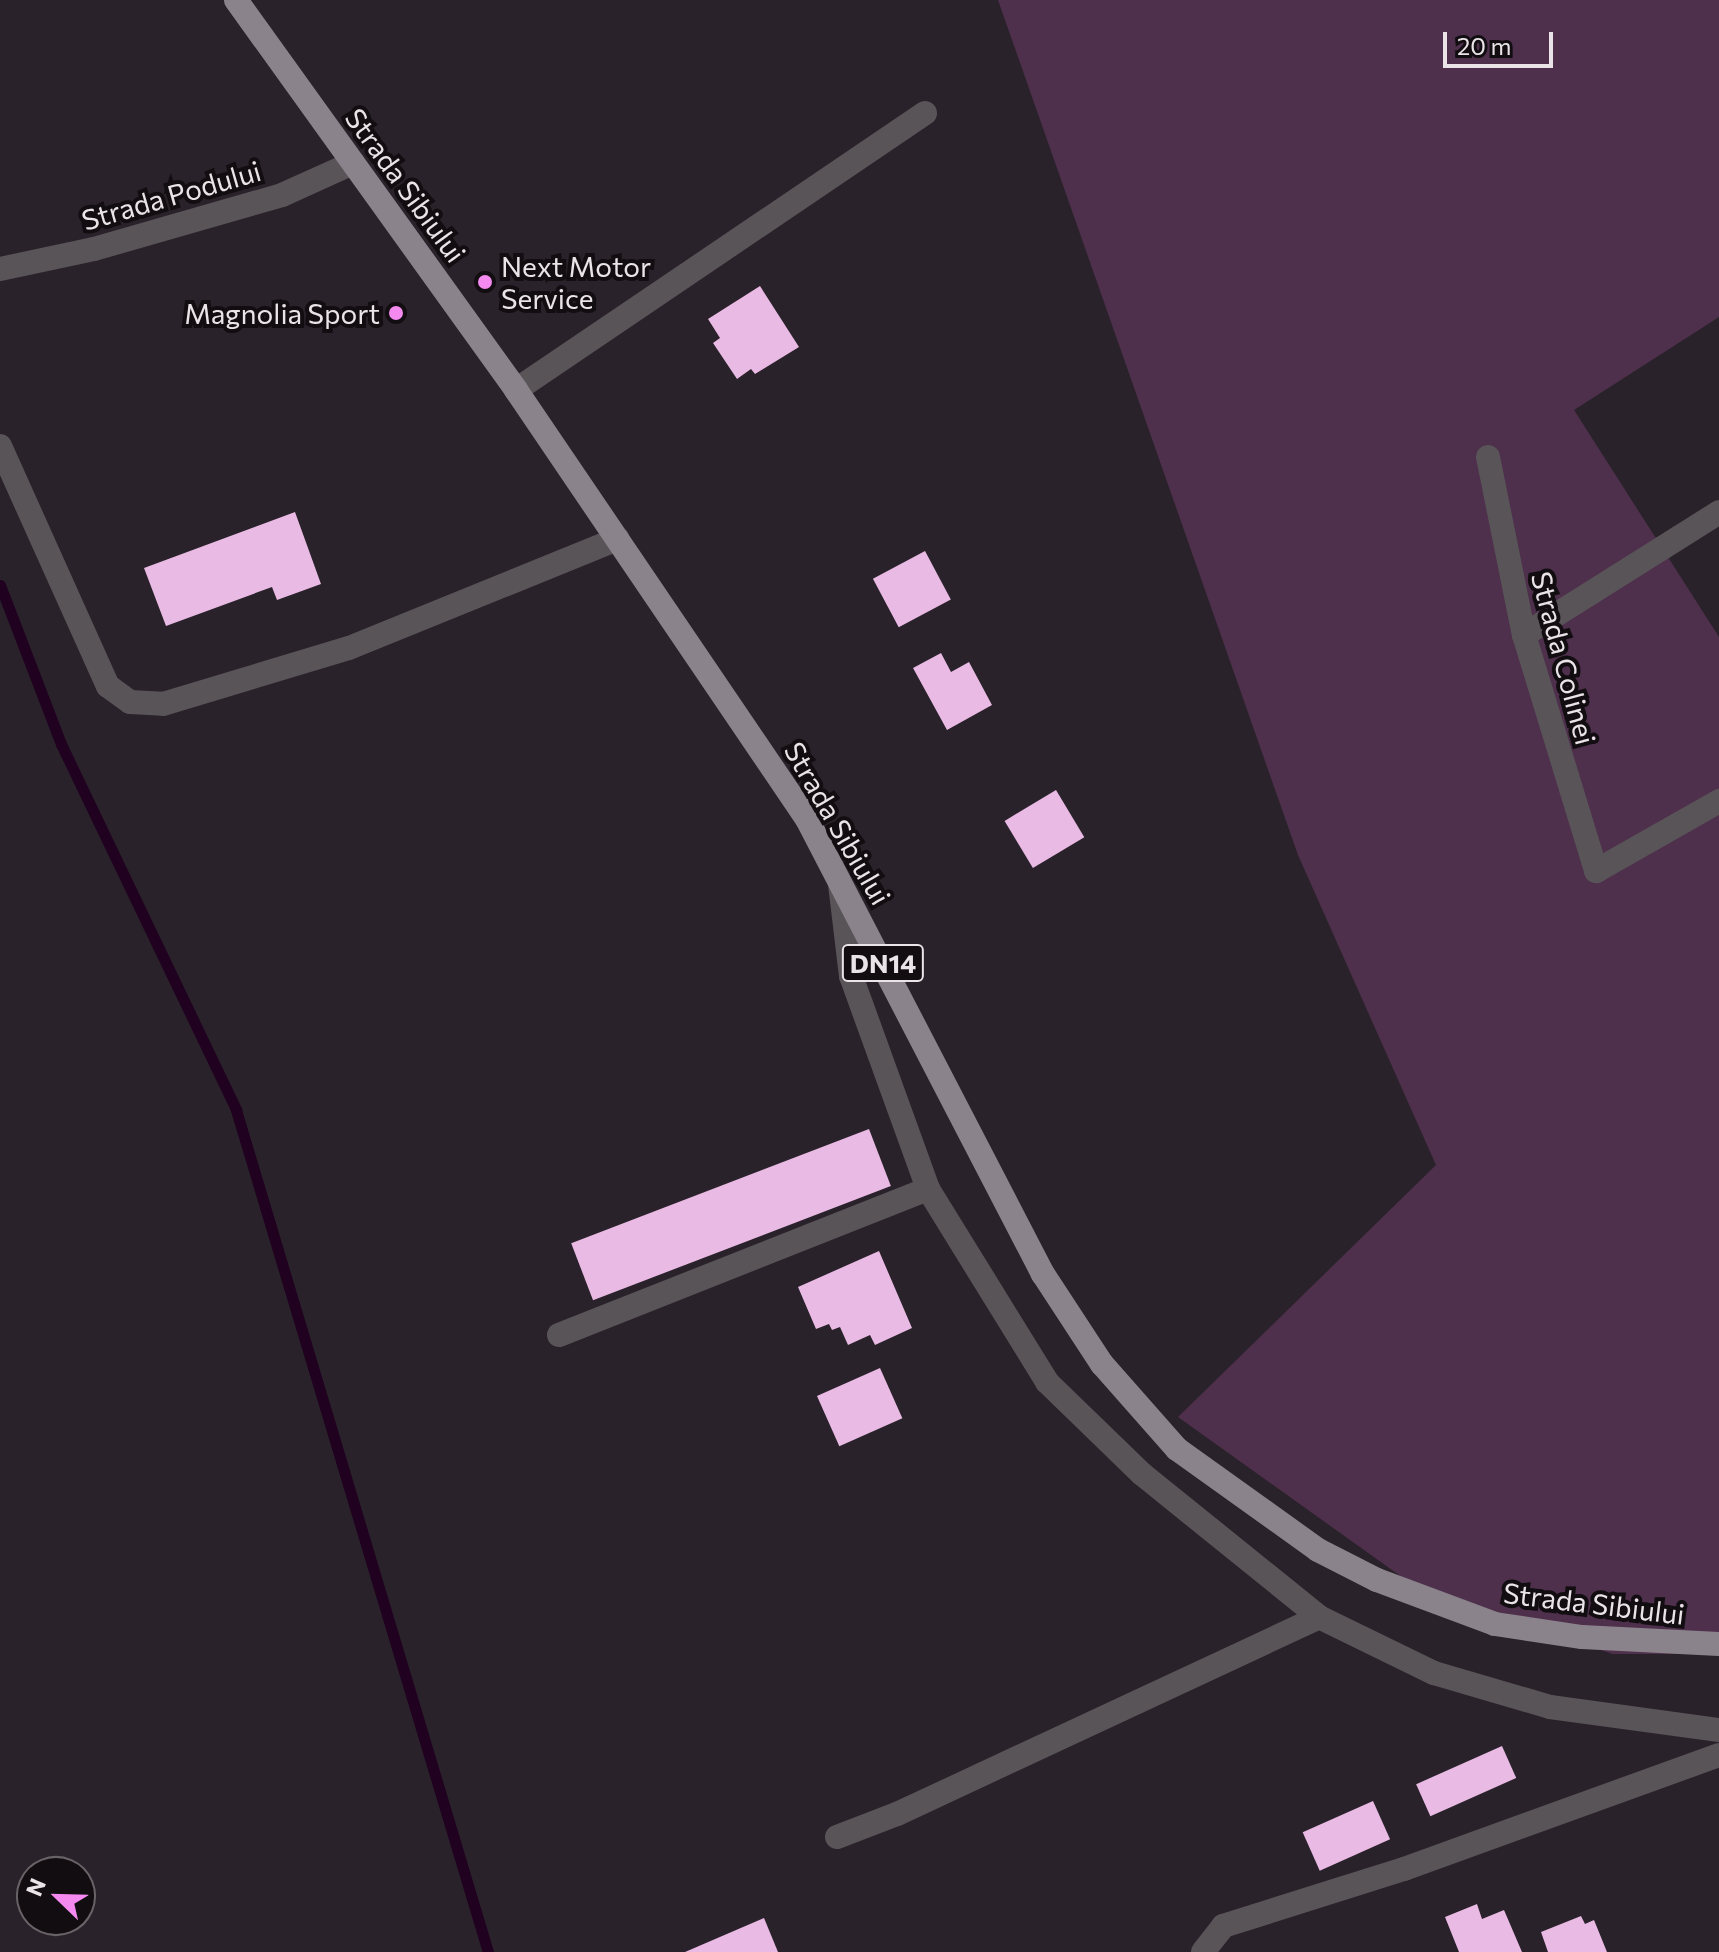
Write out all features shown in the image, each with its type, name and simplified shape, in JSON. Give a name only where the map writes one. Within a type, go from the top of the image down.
[{"type":"main road","name":"Strada Sibiului","points":[[236,0],[516,390],[807,819],[1043,1274],[1102,1364],[1177,1449],[1318,1550],[1377,1580],[1495,1624],[1665,1644],[1719,1644]]},
{"type":"street","points":[[516,390],[925,113]]},
{"type":"street","name":"Strada Podului","points":[[0,269],[94,249],[282,195],[353,163]]},
{"type":"street","points":[[0,446],[108,686],[130,702],[163,704],[349,648],[618,539]]},
{"type":"street","name":"Strada Colinei","points":[[1488,457],[1524,635],[1596,871],[1719,801]]},
{"type":"street","points":[[1524,635],[1719,512]]},
{"type":"street","points":[[839,880],[851,976],[928,1189],[1047,1382],[1142,1474],[1319,1617],[1434,1673],[1550,1707],[1719,1730]]},
{"type":"street","points":[[559,1335],[928,1189]]},
{"type":"street","points":[[837,1837],[897,1814],[1319,1617]]},
{"type":"street","points":[[1203,1952],[1223,1926],[1404,1869],[1719,1755]]},
{"type":"shaded area","points":[[998,0],[1719,0],[1719,317],[1574,410],[1719,637],[1719,1654],[1613,1654],[1420,1590],[1178,1417],[1436,1165],[1298,855]]},
{"type":"building","points":[[760,286],[799,347],[755,374],[751,369],[737,379],[713,343],[720,338],[708,319]]},
{"type":"building","points":[[295,512],[321,584],[277,600],[272,587],[166,626],[144,568]]},
{"type":"building","points":[[925,551],[951,600],[899,627],[873,579]]},
{"type":"building","points":[[941,653],[951,672],[969,662],[992,705],[947,730],[913,668]]},
{"type":"building","points":[[1056,790],[1084,837],[1033,868],[1005,821]]},
{"type":"building","points":[[869,1129],[891,1186],[593,1300],[571,1243]]},
{"type":"building","points":[[879,1251],[912,1328],[875,1345],[870,1335],[848,1345],[840,1327],[832,1330],[829,1324],[816,1329],[798,1287]]},
{"type":"building","points":[[880,1368],[902,1418],[839,1446],[817,1396]]},
{"type":"building","points":[[1502,1746],[1516,1778],[1430,1816],[1416,1784]]},
{"type":"building","points":[[1373,1801],[1390,1839],[1320,1871],[1303,1832]]},
{"type":"building","points":[[1477,1904],[1482,1919],[1504,1910],[1522,1952],[1459,1952],[1445,1917]]},
{"type":"building","points":[[1581,1916],[1585,1924],[1594,1920],[1607,1952],[1548,1952],[1541,1932]]},
{"type":"building","points":[[764,1918],[778,1952],[685,1952]]},
{"type":"waterway","points":[[0,585],[61,744],[236,1110],[488,1952]]},
{"type":"place","name":"Next Motor Service","points":[[485,282]]},
{"type":"place","name":"Magnolia Sport","points":[[396,313]]}]
